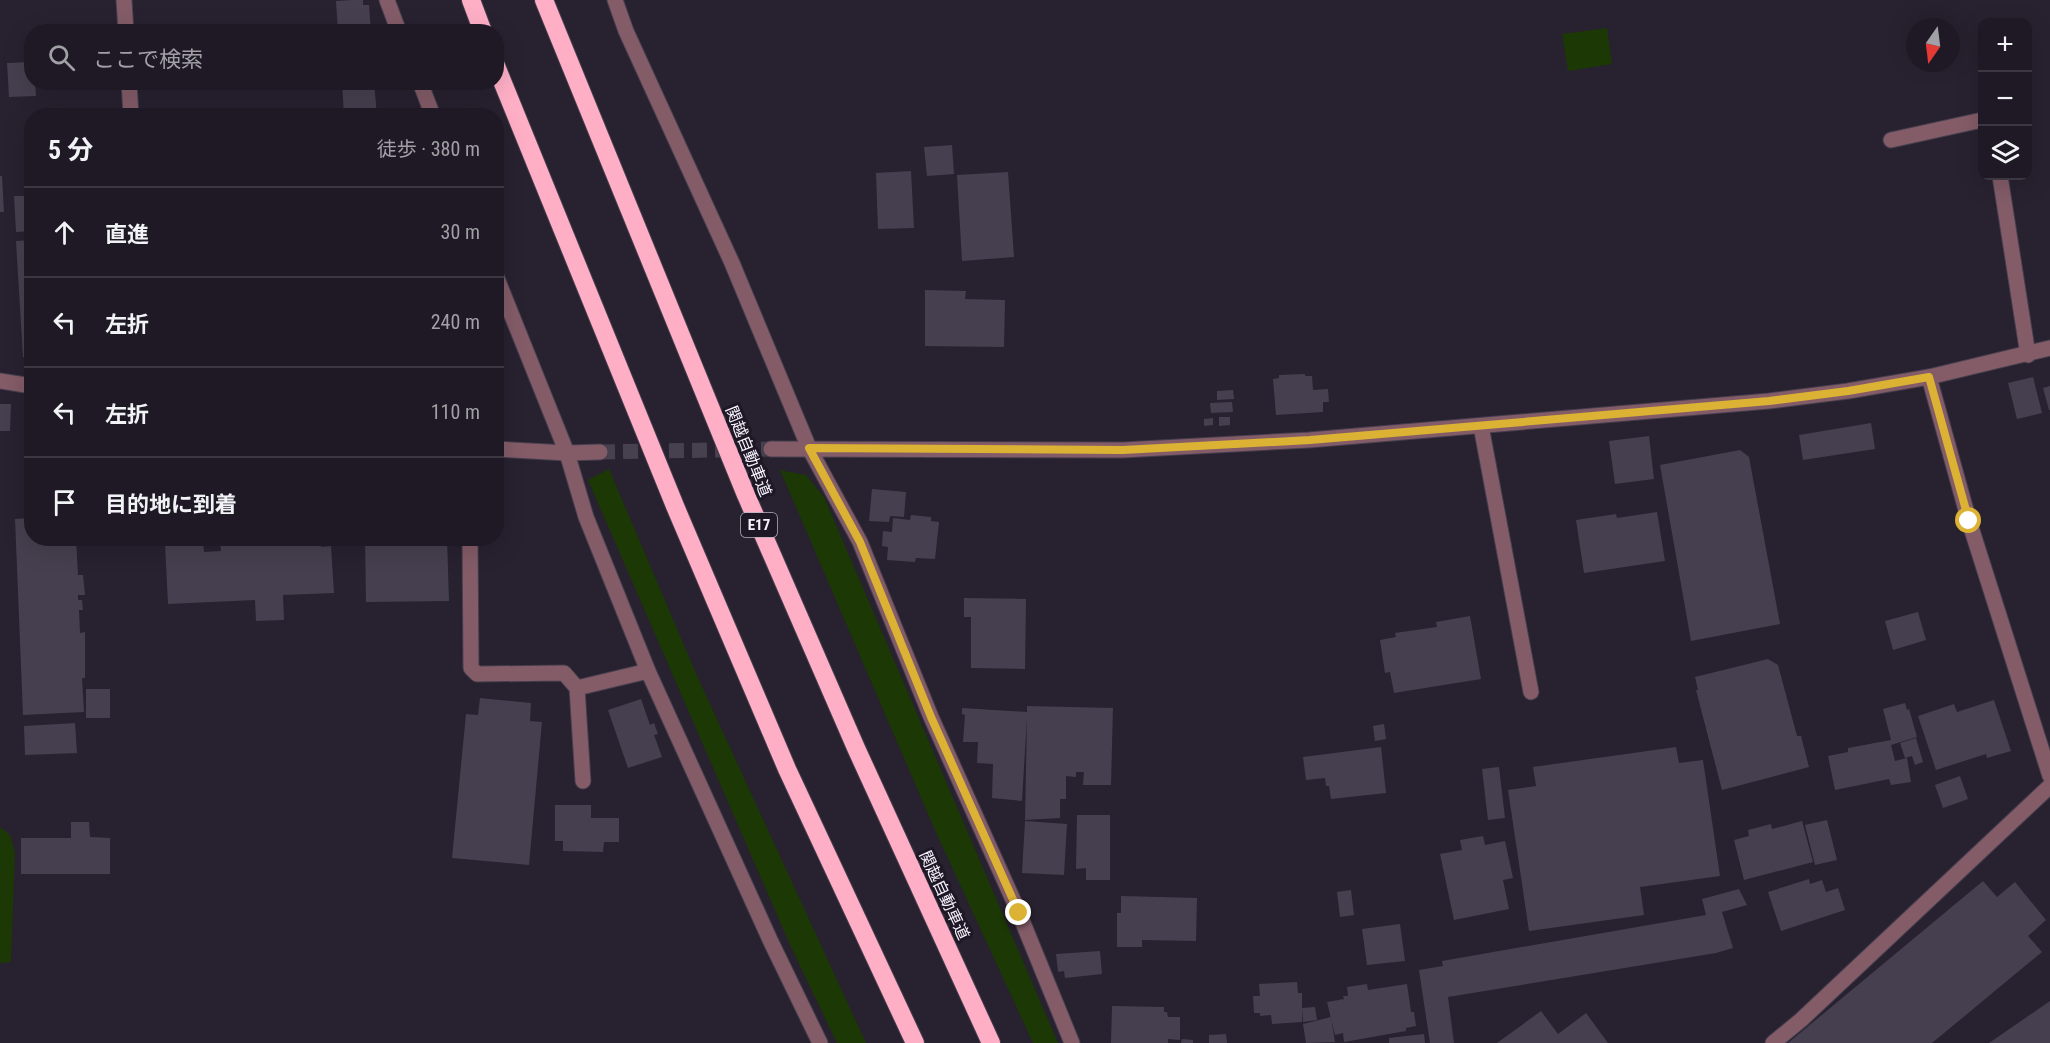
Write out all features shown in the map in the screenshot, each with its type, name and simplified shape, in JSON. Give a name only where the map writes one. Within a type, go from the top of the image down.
[{"type":"highway","points":[[471,0],[480,24]]},
{"type":"highway","name":"関越自動車道","points":[[544,0],[746,495],[856,748],[991,1043]]},
{"type":"highway","points":[[504,86],[675,506],[778,747],[915,1043]]},
{"type":"street","points":[[124,0],[126,24]]},
{"type":"street","points":[[387,0],[396,24]]},
{"type":"street","points":[[615,0],[626,31],[732,263],[809,448],[860,542],[931,717],[1019,913],[1072,1043]]},
{"type":"street","points":[[129,90],[131,108]]},
{"type":"street","points":[[423,90],[430,108]]},
{"type":"street","points":[[1891,140],[1978,121]]},
{"type":"street","points":[[2001,180],[2028,355]]},
{"type":"street","points":[[504,296],[567,453],[586,516],[648,671],[771,942],[820,1043]]},
{"type":"street","points":[[771,449],[1123,450],[1310,440],[1769,401],[1848,391],[1929,377],[2050,348]]},
{"type":"street","points":[[1929,377],[1969,521],[2050,776]]},
{"type":"street","points":[[0,381],[24,385]]},
{"type":"street","points":[[1481,426],[1531,692]]},
{"type":"street","points":[[504,449],[567,453],[600,452]]},
{"type":"street","points":[[470,546],[471,668],[477,675],[564,673],[577,688],[583,781]]},
{"type":"street","points":[[577,688],[648,671]]},
{"type":"street","points":[[1773,1043],[1801,1020],[2050,786]]},
{"type":"green space","points":[[1607,28],[1612,64],[1568,71],[1562,34]]},
{"type":"green space","points":[[609,469],[698,678],[866,1043],[837,1043],[791,947],[588,480]]},
{"type":"green space","points":[[780,470],[806,475],[824,497],[1058,1043],[1033,1043],[934,828]]},
{"type":"green space","points":[[0,827],[10,835],[15,852],[11,962],[0,963]]},
{"type":"building","points":[[363,0],[363,5],[369,5],[370,24],[337,24],[336,1]]},
{"type":"building","points":[[24,62],[24,90],[36,90],[36,96],[9,97],[7,63]]},
{"type":"building","points":[[342,90],[375,90],[376,108],[344,108]]},
{"type":"building","points":[[952,145],[954,174],[927,176],[924,147]]},
{"type":"building","points":[[911,171],[914,228],[878,229],[876,173]]},
{"type":"building","points":[[1008,172],[1014,257],[962,261],[957,175]]},
{"type":"building","points":[[0,176],[2,176],[4,212],[0,212]]},
{"type":"building","points":[[14,196],[24,196],[24,232],[16,232]]},
{"type":"building","points":[[24,240],[24,357],[23,357],[16,241]]},
{"type":"building","points":[[925,290],[966,291],[965,299],[1005,300],[1004,347],[925,346]]},
{"type":"building","points":[[1305,374],[1305,376],[1312,376],[1313,390],[1328,389],[1329,402],[1323,402],[1323,412],[1276,415],[1273,379],[1279,378],[1279,375]]},
{"type":"building","points":[[2033,377],[2042,413],[2017,419],[2008,383]]},
{"type":"building","points":[[2050,386],[2050,410],[2049,410],[2043,388]]},
{"type":"building","points":[[1233,390],[1234,399],[1217,400],[1217,391]]},
{"type":"building","points":[[1232,402],[1233,412],[1211,413],[1210,403]]},
{"type":"building","points":[[0,404],[11,404],[10,431],[0,431]]},
{"type":"building","points":[[1219,417],[1230,417],[1230,425],[1219,426]]},
{"type":"building","points":[[1213,418],[1213,425],[1204,426],[1204,419]]},
{"type":"building","points":[[1871,423],[1875,449],[1803,460],[1799,435]]},
{"type":"building","points":[[1649,436],[1654,479],[1615,484],[1609,441]]},
{"type":"building","points":[[1740,450],[1749,457],[1780,624],[1691,641],[1660,465]]},
{"type":"building","points":[[872,489],[906,492],[904,517],[890,516],[889,522],[869,521]]},
{"type":"building","points":[[1657,512],[1665,561],[1584,573],[1576,520],[1616,514],[1617,518]]},
{"type":"building","points":[[911,515],[931,517],[931,521],[939,522],[935,559],[916,558],[915,562],[887,560],[888,547],[882,546],[883,531],[892,532],[893,518],[910,520]]},
{"type":"building","points":[[24,518],[24,546],[76,546],[78,575],[83,575],[85,595],[78,595],[78,600],[82,600],[83,610],[79,610],[80,633],[85,632],[85,678],[82,678],[84,712],[23,715],[15,519]]},
{"type":"building","points":[[165,546],[203,546],[204,552],[221,551],[220,546],[331,546],[334,593],[283,595],[284,620],[256,621],[255,600],[168,604]]},
{"type":"building","points":[[365,546],[447,546],[449,601],[366,602]]},
{"type":"building","points":[[964,598],[1026,599],[1025,669],[971,668],[971,617],[964,617]]},
{"type":"building","points":[[1918,612],[1926,640],[1893,650],[1885,621]]},
{"type":"building","points":[[1470,616],[1481,679],[1394,693],[1390,672],[1385,673],[1380,640],[1396,637],[1395,633],[1437,627],[1436,622]]},
{"type":"building","points":[[1768,659],[1778,665],[1797,736],[1801,736],[1809,767],[1722,790],[1696,690],[1698,690],[1695,677]]},
{"type":"building","points":[[86,689],[110,689],[110,718],[86,718]]},
{"type":"building","points":[[480,698],[531,703],[530,721],[542,722],[529,865],[452,858],[466,714],[478,715]]},
{"type":"building","points":[[641,699],[650,725],[654,723],[658,734],[654,735],[662,757],[628,768],[608,710]]},
{"type":"building","points":[[1994,700],[2011,751],[1987,758],[1986,754],[1936,770],[1918,716],[1954,704],[1957,712]]},
{"type":"building","points":[[1905,703],[1917,737],[1891,745],[1895,761],[1907,758],[1911,782],[1891,785],[1889,779],[1835,790],[1828,756],[1848,752],[1848,748],[1891,740],[1883,709]]},
{"type":"building","points":[[1027,706],[1113,708],[1111,785],[1083,785],[1084,772],[1076,772],[1076,777],[1066,776],[1066,799],[1060,799],[1060,818],[1025,820],[1027,718],[1022,801],[992,798],[993,764],[977,763],[978,742],[963,742],[965,715],[962,714],[962,708],[1027,712]]},
{"type":"building","points":[[75,723],[77,753],[25,755],[24,726]]},
{"type":"building","points":[[1384,724],[1386,739],[1375,741],[1373,726]]},
{"type":"building","points":[[1916,738],[1923,762],[1915,765],[1912,756],[1905,758],[1900,743]]},
{"type":"building","points":[[1381,747],[1386,793],[1331,799],[1325,778],[1306,780],[1303,757]]},
{"type":"building","points":[[1676,747],[1679,763],[1703,760],[1720,876],[1640,887],[1644,915],[1529,931],[1508,790],[1536,786],[1533,767]]},
{"type":"building","points":[[1499,767],[1505,818],[1488,820],[1482,769]]},
{"type":"building","points":[[1960,776],[1968,799],[1943,808],[1935,785]]},
{"type":"building","points":[[555,805],[591,805],[591,818],[619,818],[619,842],[604,842],[603,852],[563,851],[563,841],[555,841]]},
{"type":"building","points":[[1077,815],[1110,815],[1110,880],[1086,880],[1086,868],[1076,869]]},
{"type":"building","points":[[1827,820],[1837,860],[1815,865],[1805,825]]},
{"type":"building","points":[[1025,821],[1067,824],[1064,875],[1022,873]]},
{"type":"building","points":[[1802,821],[1813,862],[1744,880],[1734,840],[1749,836],[1748,830],[1771,824],[1772,829]]},
{"type":"building","points":[[71,822],[89,822],[90,837],[110,838],[110,874],[21,874],[21,838],[71,838]]},
{"type":"building","points":[[1483,836],[1485,845],[1505,841],[1513,878],[1503,880],[1509,909],[1454,920],[1440,854],[1462,850],[1460,840]]},
{"type":"building","points":[[1809,879],[1810,884],[1822,880],[1826,892],[1838,888],[1845,910],[1781,931],[1768,892]]},
{"type":"building","points":[[1983,881],[1997,897],[2015,882],[2046,920],[2028,936],[2042,952],[1932,1043],[1788,1043]]},
{"type":"building","points":[[1739,889],[1747,905],[1722,912],[1733,948],[1716,953],[1448,997],[1454,1043],[1430,1043],[1419,970],[1443,966],[1442,961],[1706,915],[1702,899]]},
{"type":"building","points":[[1351,890],[1354,915],[1340,917],[1337,892]]},
{"type":"building","points":[[1121,896],[1197,898],[1196,941],[1142,940],[1142,947],[1117,947],[1117,913],[1121,913]]},
{"type":"building","points":[[1400,924],[1405,961],[1367,965],[1362,929]]},
{"type":"building","points":[[1100,951],[1102,974],[1065,978],[1064,971],[1058,972],[1056,954]]},
{"type":"building","points":[[1297,982],[1298,993],[1302,993],[1302,1022],[1272,1024],[1271,1015],[1260,1016],[1260,1013],[1254,1013],[1253,996],[1260,996],[1259,984]]},
{"type":"building","points":[[1367,984],[1368,990],[1407,984],[1411,1012],[1414,1012],[1416,1026],[1406,1028],[1406,1031],[1344,1042],[1343,1033],[1335,1035],[1327,1002],[1348,996],[1347,987]]},
{"type":"building","points":[[2050,1001],[2050,1043],[1989,1043]]},
{"type":"building","points":[[1112,1006],[1164,1007],[1164,1012],[1167,1012],[1168,1017],[1180,1017],[1180,1040],[1168,1039],[1168,1043],[1111,1043]]},
{"type":"building","points":[[1315,1007],[1317,1020],[1303,1022],[1302,1008]]},
{"type":"building","points":[[1541,1011],[1558,1034],[1586,1013],[1608,1043],[1497,1043]]},
{"type":"building","points":[[1331,1017],[1335,1042],[1306,1043],[1303,1024]]},
{"type":"building","points":[[1226,1034],[1227,1043],[1209,1043],[1209,1035]]},
{"type":"building","points":[[1424,1034],[1425,1043],[1389,1043],[1389,1038]]},
{"type":"building","points":[[1182,1039],[1193,1040],[1193,1043],[1181,1043]]},
{"type":"tunnel","points":[[600,452],[771,449]]},
{"type":"route","points":[[1019,913],[931,717],[860,542],[809,448],[1123,450],[1310,440],[1769,401],[1848,391],[1929,377],[1969,521]]}]
